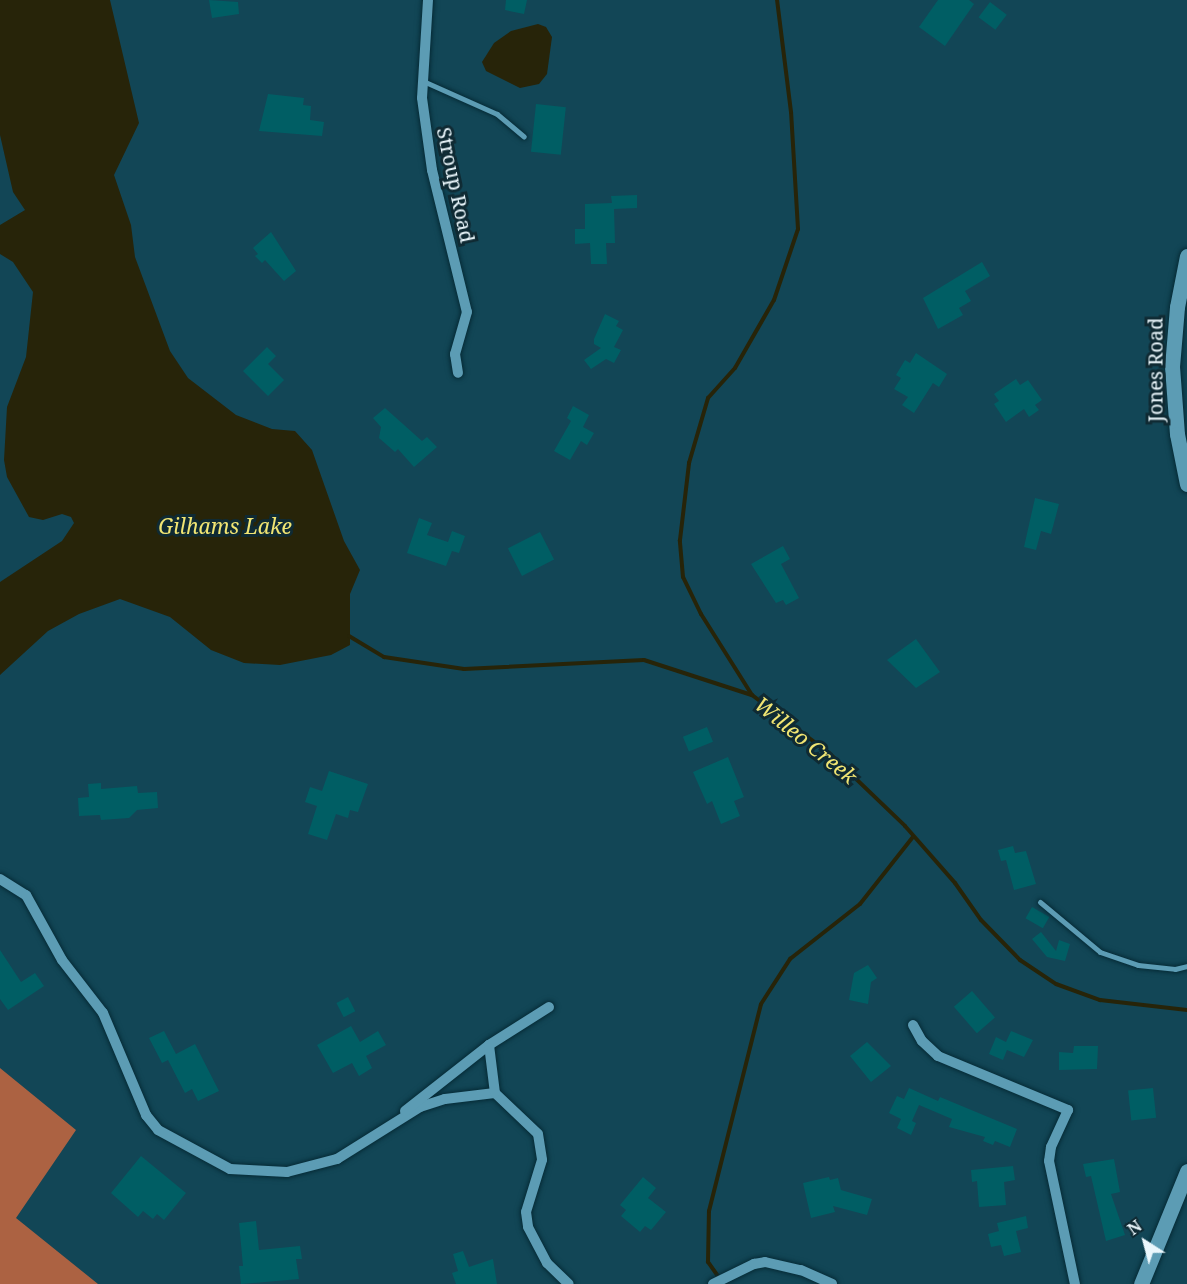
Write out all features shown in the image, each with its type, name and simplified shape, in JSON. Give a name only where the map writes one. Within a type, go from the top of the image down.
[{"type":"street","name":"Stroup Road","points":[[429,0],[423,81],[432,170],[467,312],[455,354],[458,373]]},
{"type":"street","name":"Jones Road","points":[[1187,256],[1177,307],[1172,366],[1177,434],[1187,484]]},
{"type":"street","points":[[0,879],[26,895],[62,960],[103,1013],[146,1115],[158,1130],[230,1169],[271,1174],[313,1168],[337,1159],[397,1120],[445,1099],[495,1093]]},
{"type":"street","points":[[397,1120],[420,1096],[489,1045],[549,1006]]},
{"type":"street","points":[[913,1025],[922,1041],[938,1056],[1068,1110],[1051,1147],[1049,1161],[1075,1284]]},
{"type":"street","points":[[489,1045],[495,1093],[538,1134],[542,1160],[526,1212],[528,1227],[547,1263],[570,1284]]},
{"type":"street","points":[[1141,1284],[1187,1171]]},
{"type":"street","points":[[713,1284],[731,1274],[765,1262],[801,1270],[832,1284]]},
{"type":"lane","points":[[423,81],[497,114],[524,137]]},
{"type":"lane","points":[[1040,902],[1100,952],[1138,965],[1175,969],[1187,966]]},
{"type":"shaded area","points":[[0,1068],[76,1130],[16,1218],[98,1284],[0,1284]]},
{"type":"water","name":"Gilhams Lake","points":[[0,0],[110,0],[139,123],[114,175],[131,225],[135,257],[170,351],[188,378],[236,415],[272,429],[295,431],[312,450],[344,541],[360,570],[350,594],[350,645],[331,655],[280,665],[244,663],[211,650],[170,617],[120,599],[79,614],[48,631],[0,675],[0,582],[62,541],[74,523],[71,517],[62,514],[43,520],[29,517],[7,477],[4,460],[7,407],[26,357],[33,292],[13,262],[0,254],[0,225],[25,210],[13,192],[0,135]]},
{"type":"water","points":[[538,24],[546,27],[552,37],[547,74],[539,84],[520,88],[486,71],[482,62],[494,43],[511,31]]},
{"type":"building","points":[[209,0],[238,2],[239,14],[212,18]]},
{"type":"building","points":[[506,0],[527,0],[524,14],[505,10]]},
{"type":"building","points":[[938,0],[969,0],[974,4],[945,46],[919,27]]},
{"type":"building","points":[[990,2],[1007,15],[995,30],[979,17]]},
{"type":"building","points":[[268,94],[304,98],[303,105],[311,106],[310,120],[324,122],[322,136],[259,131]]},
{"type":"building","points":[[536,104],[566,107],[561,155],[531,152]]},
{"type":"building","points":[[637,195],[637,208],[614,209],[615,243],[606,243],[607,264],[591,264],[590,243],[575,244],[575,229],[585,229],[585,204],[612,203],[611,196]]},
{"type":"building","points":[[271,232],[296,271],[284,281],[265,260],[262,263],[255,256],[258,254],[253,248]]},
{"type":"building","points":[[982,262],[990,276],[965,291],[971,301],[959,308],[963,315],[938,329],[923,298]]},
{"type":"building","points":[[605,314],[619,321],[616,326],[623,330],[614,347],[621,350],[614,363],[606,359],[591,369],[584,360],[601,348],[594,344],[594,339]]},
{"type":"building","points":[[267,347],[276,356],[268,364],[284,380],[268,396],[243,371]]},
{"type":"building","points":[[916,353],[947,374],[939,387],[933,383],[914,413],[902,405],[908,397],[894,389],[901,378],[896,375],[905,360],[910,363]]},
{"type":"building","points":[[1016,379],[1020,385],[1028,380],[1042,400],[1035,405],[1039,410],[1029,417],[1024,409],[1006,422],[994,404],[999,401],[994,394]]},
{"type":"building","points":[[573,406],[589,415],[583,427],[594,433],[587,445],[581,441],[570,460],[554,451],[571,421],[567,418]]},
{"type":"building","points":[[385,408],[422,441],[427,437],[437,447],[414,467],[398,449],[395,452],[379,438],[381,427],[373,418]]},
{"type":"building","points":[[1035,498],[1059,504],[1051,534],[1041,531],[1036,550],[1024,547]]},
{"type":"building","points":[[419,518],[432,523],[427,535],[448,542],[452,531],[465,536],[459,553],[452,551],[446,566],[407,553]]},
{"type":"building","points":[[540,532],[554,560],[522,576],[508,548]]},
{"type":"building","points":[[783,546],[790,559],[781,564],[799,598],[786,605],[783,600],[776,603],[751,564]]},
{"type":"building","points":[[916,639],[940,672],[916,688],[887,660]]},
{"type":"building","points":[[707,727],[713,742],[689,752],[683,737]]},
{"type":"building","points":[[728,757],[744,797],[734,801],[740,816],[721,824],[712,801],[707,804],[693,772]]},
{"type":"building","points":[[329,771],[368,784],[358,812],[350,810],[348,818],[336,814],[327,840],[308,834],[317,806],[305,802],[310,787],[322,791]]},
{"type":"building","points":[[101,783],[101,789],[137,786],[138,793],[157,792],[158,808],[137,810],[129,818],[101,820],[100,815],[79,816],[78,798],[89,797],[88,784]]},
{"type":"building","points":[[1013,846],[1015,853],[1026,851],[1036,884],[1014,890],[1006,860],[1001,861],[998,850]]},
{"type":"building","points":[[1032,907],[1049,917],[1043,928],[1026,918]]},
{"type":"building","points":[[1041,932],[1056,951],[1059,940],[1070,944],[1065,961],[1047,957],[1032,939]]},
{"type":"building","points":[[0,950],[21,982],[35,973],[44,986],[8,1010],[0,999]]},
{"type":"building","points":[[868,965],[877,978],[871,982],[868,1004],[849,1000],[854,973]]},
{"type":"building","points":[[972,991],[995,1017],[977,1033],[954,1007]]},
{"type":"building","points":[[348,997],[355,1011],[344,1017],[336,1003]]},
{"type":"building","points":[[351,1026],[360,1042],[378,1031],[386,1045],[366,1056],[372,1068],[359,1076],[352,1063],[333,1073],[317,1045]]},
{"type":"building","points":[[164,1031],[176,1054],[195,1044],[219,1091],[198,1101],[192,1089],[185,1093],[168,1060],[162,1063],[149,1038]]},
{"type":"building","points":[[1011,1031],[1033,1040],[1024,1057],[1007,1050],[1003,1060],[989,1054],[996,1037],[1006,1042]]},
{"type":"building","points":[[867,1042],[891,1066],[871,1082],[850,1056]]},
{"type":"building","points":[[1074,1046],[1098,1046],[1097,1069],[1059,1070],[1059,1052],[1073,1053]]},
{"type":"building","points":[[909,1088],[938,1101],[940,1097],[1017,1129],[1010,1147],[995,1141],[993,1145],[983,1141],[985,1137],[949,1127],[952,1119],[919,1105],[912,1121],[916,1123],[911,1135],[897,1128],[901,1119],[889,1113],[897,1096],[904,1099]]},
{"type":"building","points":[[1153,1088],[1156,1118],[1131,1120],[1128,1091]]},
{"type":"building","points":[[141,1156],[186,1193],[164,1220],[157,1214],[153,1219],[143,1211],[138,1217],[111,1193]]},
{"type":"building","points":[[1114,1159],[1120,1192],[1111,1194],[1125,1235],[1106,1241],[1091,1176],[1086,1177],[1083,1164]]},
{"type":"building","points":[[1013,1166],[1015,1180],[1004,1182],[1006,1205],[979,1207],[977,1181],[972,1182],[971,1170]]},
{"type":"building","points":[[643,1177],[656,1188],[648,1198],[666,1212],[651,1230],[645,1226],[640,1232],[621,1216],[626,1210],[620,1205]]},
{"type":"building","points":[[829,1177],[830,1180],[838,1178],[841,1190],[872,1199],[867,1215],[833,1206],[835,1212],[811,1218],[803,1183]]},
{"type":"building","points":[[1026,1216],[1028,1228],[1016,1231],[1021,1252],[1004,1256],[1001,1245],[991,1247],[988,1234],[999,1231],[997,1223]]},
{"type":"building","points":[[256,1221],[259,1250],[300,1246],[302,1259],[296,1259],[299,1279],[241,1284],[239,1266],[243,1266],[239,1223]]},
{"type":"building","points":[[463,1251],[469,1267],[493,1259],[497,1284],[456,1284],[452,1273],[458,1271],[453,1254]]},
{"type":"waterway","points":[[752,695],[701,614],[683,577],[680,540],[689,463],[708,398],[735,368],[774,300],[798,229],[791,112],[777,0]]},
{"type":"waterway","name":"Willeo Creek","points":[[349,636],[384,657],[464,669],[644,660],[752,695],[829,753],[905,826],[955,883],[981,920],[1020,960],[1056,984],[1100,1000],[1187,1010]]},
{"type":"waterway","points":[[720,1279],[708,1262],[709,1211],[761,1004],[790,959],[860,904],[913,837]]}]
